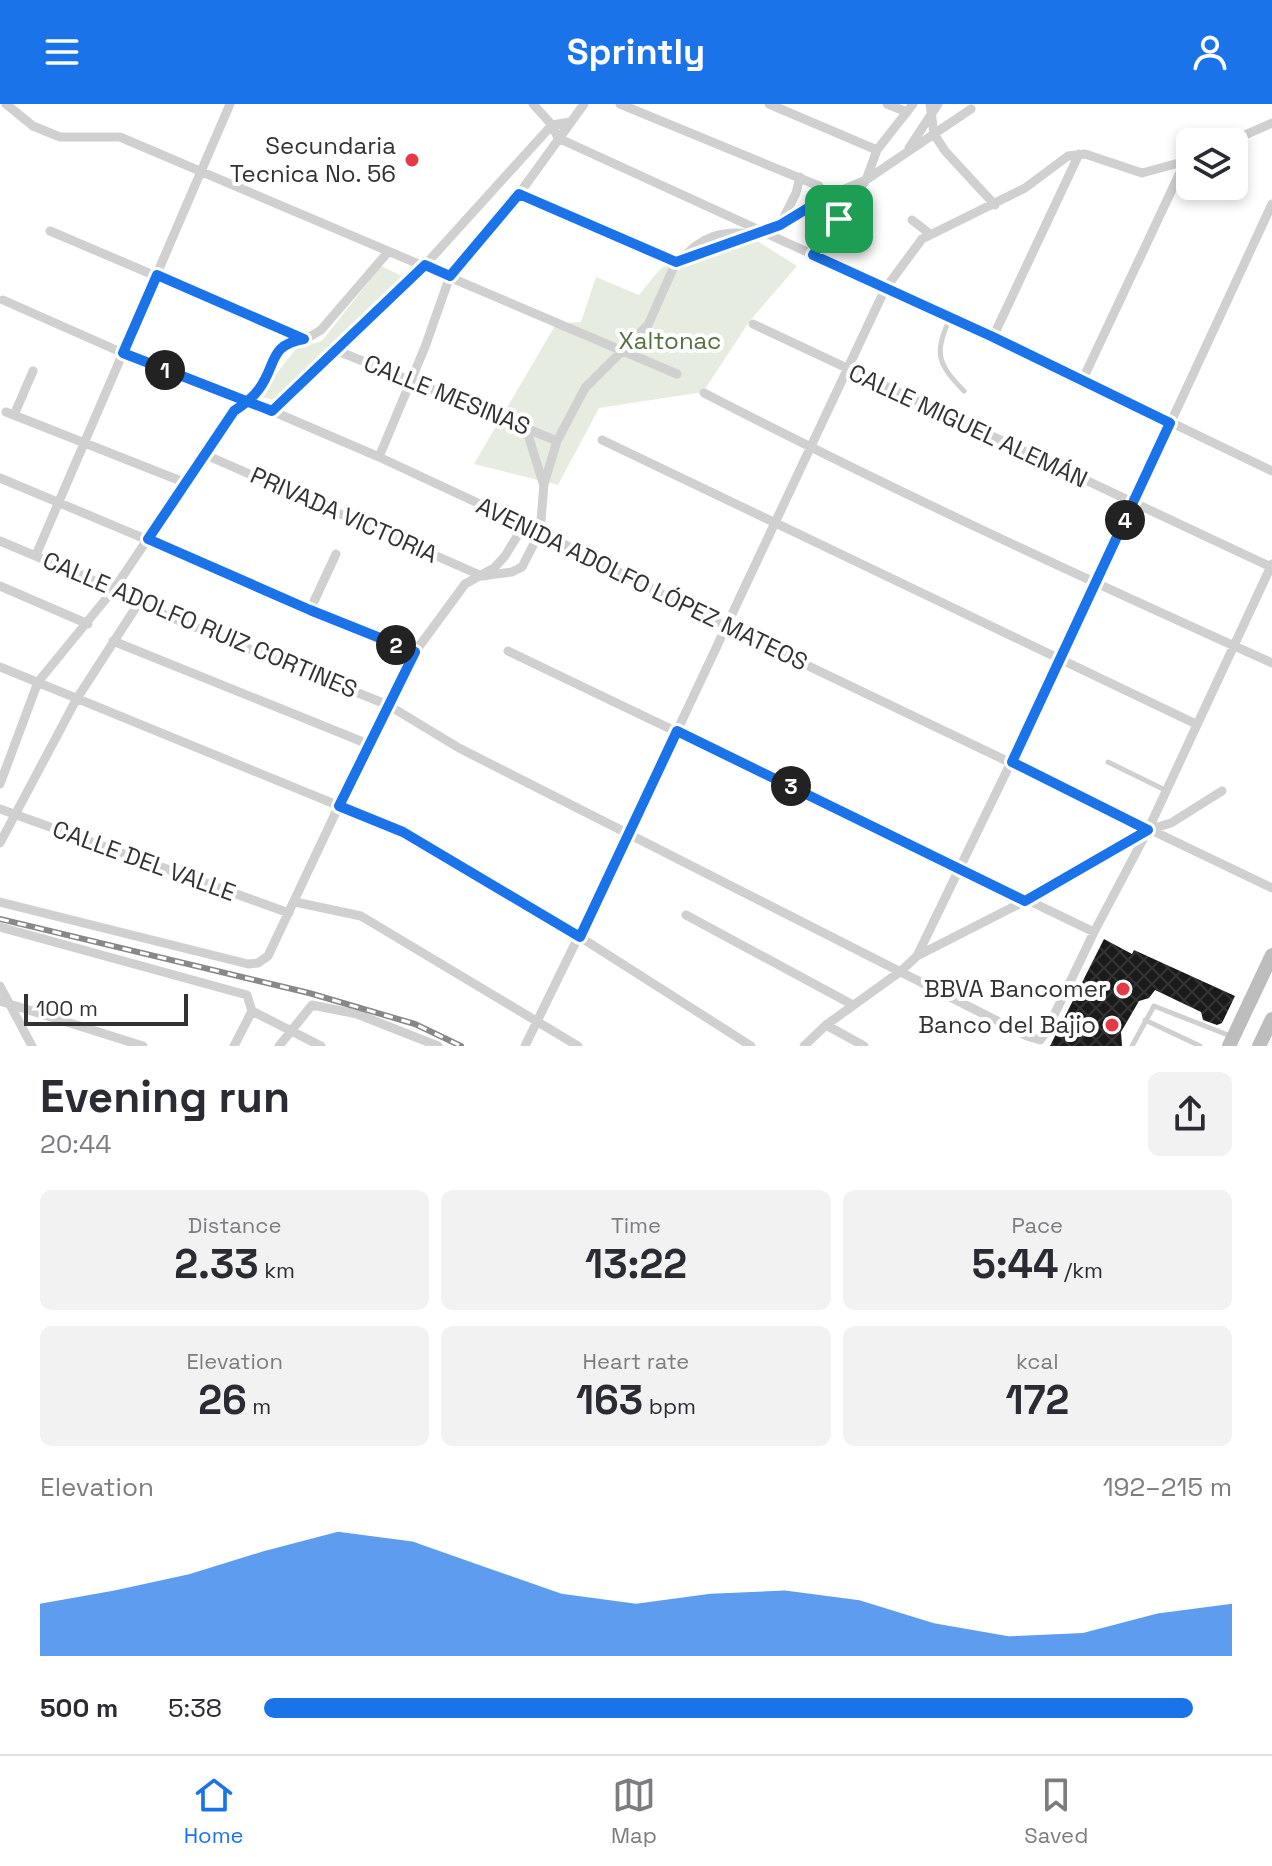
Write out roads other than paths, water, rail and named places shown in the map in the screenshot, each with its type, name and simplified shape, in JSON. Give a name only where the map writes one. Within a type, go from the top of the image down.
[{"type":"main road","points":[[1231,1041],[1272,955]]},
{"type":"main road","points":[[1259,1046],[1272,1019]]},
{"type":"street","points":[[36,555],[230,104]]},
{"type":"street","points":[[533,104],[552,125],[558,138],[993,337],[1272,471]]},
{"type":"street","points":[[379,457],[450,276],[519,194],[584,104]]},
{"type":"street","points":[[620,104],[819,186],[839,219]]},
{"type":"street","points":[[769,104],[877,150]]},
{"type":"street","points":[[796,115],[802,104]]},
{"type":"street","points":[[813,255],[866,180],[877,150],[910,108],[887,104]]},
{"type":"street","points":[[905,154],[931,108],[938,104]]},
{"type":"street","points":[[10,106],[33,126],[60,137],[120,137],[677,374]]},
{"type":"street","points":[[931,108],[934,134],[945,151],[995,205]]},
{"type":"street","points":[[519,194],[678,262],[780,225],[826,197],[866,180],[971,109]]},
{"type":"street","points":[[272,411],[425,265],[552,125],[570,122]]},
{"type":"street","points":[[1248,134],[1272,123]]},
{"type":"street","points":[[993,337],[1079,154]]},
{"type":"street","points":[[525,1046],[580,937],[885,289],[915,247],[930,234],[1025,188],[1068,156],[1079,154],[1142,173],[1176,164]]},
{"type":"street","points":[[780,225],[796,193],[800,177]]},
{"type":"street","points":[[1082,381],[1176,186]]},
{"type":"street","points":[[917,956],[1097,583],[1272,204]]},
{"type":"street","points":[[912,220],[930,234]]},
{"type":"street","points":[[50,231],[304,339]]},
{"type":"street","points":[[0,784],[38,682],[114,589],[234,411],[260,389],[274,355],[291,341],[304,339],[330,322],[388,252]]},
{"type":"street","points":[[482,576],[512,572],[522,567],[540,532],[544,484],[557,441],[585,388],[648,325],[678,262]]},
{"type":"street","name":"AVENIDA ADOLFO LÓPEZ MATEOS","points":[[3,300],[123,353],[379,457],[540,532],[725,626],[1272,888]]},
{"type":"street","name":"CALLE MIGUEL ALEMÁN","points":[[753,324],[1271,565]]},
{"type":"street","name":"CALLE MESINAS","points":[[338,351],[525,425],[557,441]]},
{"type":"street","points":[[33,371],[10,414],[186,483]]},
{"type":"street","points":[[704,393],[810,447],[1272,663]]},
{"type":"street","points":[[525,425],[544,484]]},
{"type":"street","points":[[602,440],[1196,724]]},
{"type":"street","name":"PRIVADA VICTORIA","points":[[206,455],[482,576]]},
{"type":"street","points":[[0,478],[415,652]]},
{"type":"street","points":[[0,902],[248,964],[258,963],[268,956],[415,652],[465,584],[482,576],[505,556],[524,525]]},
{"type":"street","name":"CALLE ADOLFO RUIZ CORTINES","points":[[0,541],[114,589],[138,604],[388,705],[459,748],[1027,1036],[1040,1040],[1046,1032],[1094,932]]},
{"type":"street","points":[[310,610],[336,554]]},
{"type":"street","points":[[508,651],[1094,932],[1148,830],[1271,565]]},
{"type":"street","points":[[0,586],[88,624]]},
{"type":"street","points":[[0,843],[76,700],[138,604]]},
{"type":"street","points":[[113,641],[368,744]]},
{"type":"street","points":[[0,667],[403,832],[580,937],[751,1046]]},
{"type":"street","points":[[804,1046],[826,1025],[917,956],[1025,901],[1148,830],[1171,823],[1222,791]]},
{"type":"street","name":"CALLE DEL VALLE","points":[[0,809],[289,913]]},
{"type":"street","points":[[295,902],[361,916],[578,1046]]},
{"type":"street","points":[[686,915],[853,1005]]},
{"type":"street","points":[[0,927],[247,995],[252,1011],[234,1046]]},
{"type":"street","points":[[0,986],[5,1003],[32,1046]]},
{"type":"street","points":[[5,1003],[143,1046]]},
{"type":"street","points":[[279,1046],[312,1005],[357,1014],[438,1046]]},
{"type":"street","points":[[252,1011],[321,1046]]},
{"type":"street","points":[[826,1025],[864,1046]]},
{"type":"lane","points":[[950,318],[939,350],[940,361],[964,391]]},
{"type":"lane","points":[[1108,762],[1165,790]]},
{"type":"lane","points":[[1132,1046],[1152,1008],[1157,1006],[1231,1041]]},
{"type":"lane","points":[[1145,1020],[1200,1046]]},
{"type":"railway","points":[[0,919],[309,993],[415,1024],[461,1046]]},
{"type":"place","name":"Secundaria Tecnica No. 56","points":[[412,160]]},
{"type":"place","name":"BBVA Bancomer","points":[[1123,989]]},
{"type":"place","name":"Banco del Bajio","points":[[1112,1025]]},
{"type":"park label","name":"Xaltonac","points":[[670,341]]}]
